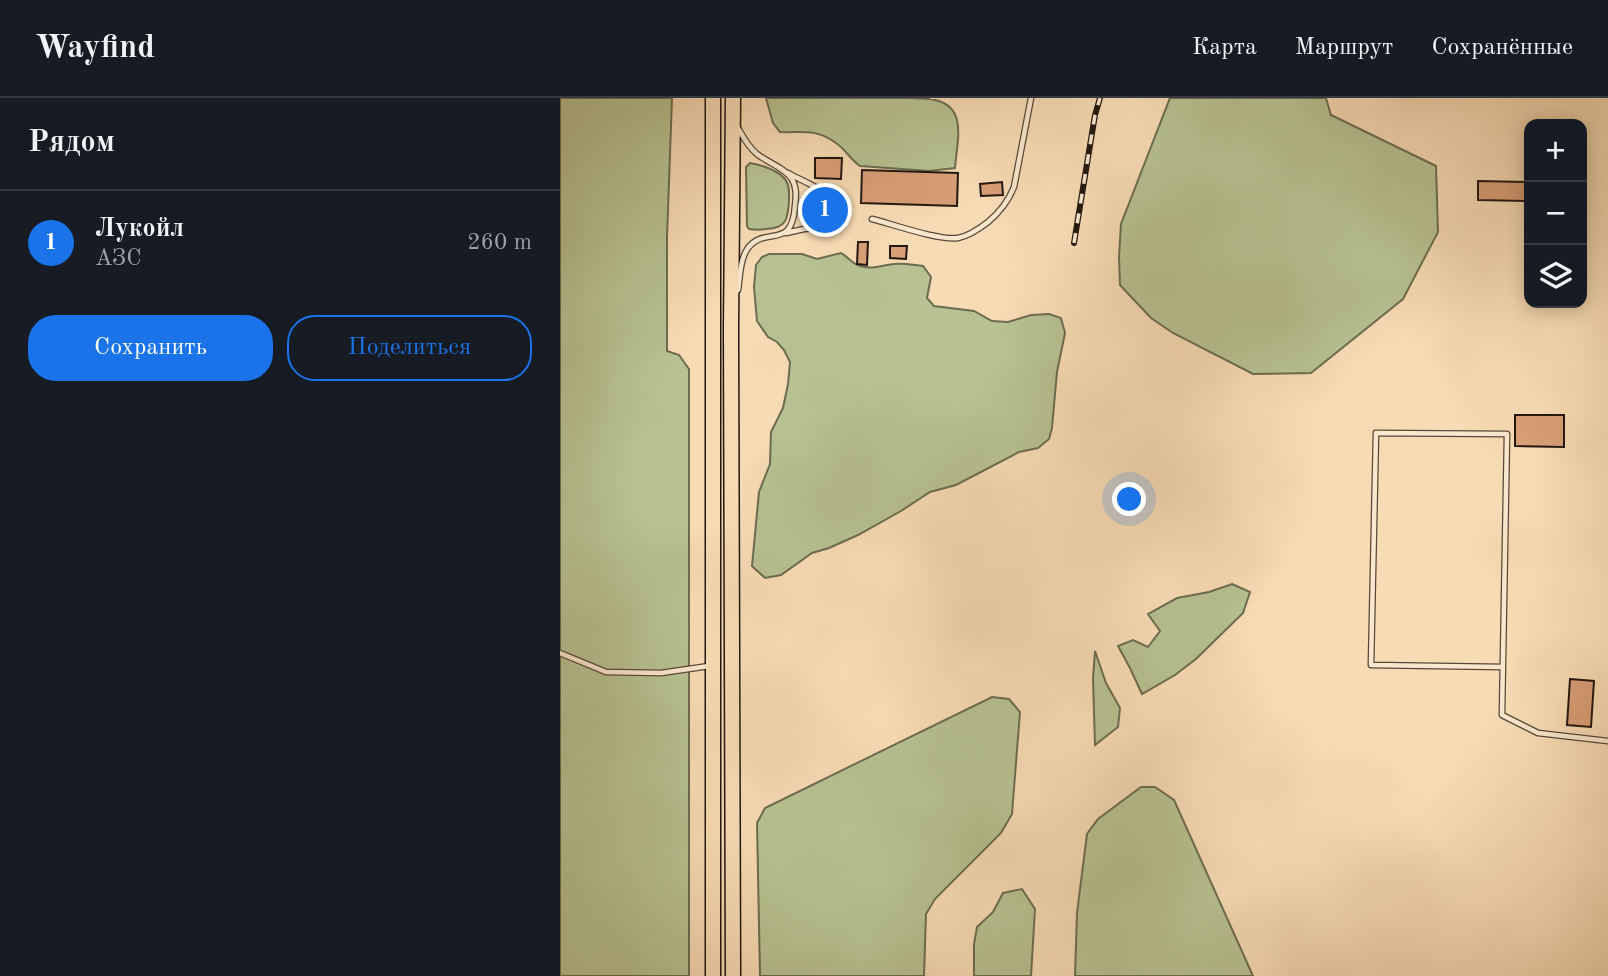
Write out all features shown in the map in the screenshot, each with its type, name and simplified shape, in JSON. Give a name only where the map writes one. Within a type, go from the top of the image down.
[{"type":"highway","points":[[713,98],[713,976]]},
{"type":"highway","points":[[733,98],[733,976]]},
{"type":"lane","points":[[872,219],[942,238],[960,238],[979,230],[996,216],[1014,187],[1031,98]]},
{"type":"lane","points":[[731,329],[742,260],[751,245],[760,239],[826,227],[831,222],[830,199],[755,152],[733,120]]},
{"type":"lane","points":[[782,234],[793,221],[796,195],[793,181],[785,171]]},
{"type":"lane","points":[[1503,667],[1371,665],[1376,433],[1507,434],[1503,667],[1502,715],[1538,733],[1608,741]]},
{"type":"lane","points":[[560,653],[606,671],[661,673],[713,665]]},
{"type":"green space","points":[[560,98],[672,98],[667,238],[667,351],[679,355],[689,369],[689,976],[560,976]]},
{"type":"green space","points":[[766,98],[913,98],[942,102],[951,108],[958,125],[955,168],[929,171],[860,166],[839,145],[822,135],[780,132],[773,123]]},
{"type":"green space","points":[[1170,98],[1326,98],[1331,115],[1436,166],[1438,232],[1403,299],[1311,373],[1253,374],[1173,333],[1151,318],[1120,285],[1121,224]]},
{"type":"green space","points":[[750,163],[773,171],[782,176],[788,184],[788,212],[785,221],[778,227],[755,230],[747,226],[746,167]]},
{"type":"green space","points":[[841,253],[855,264],[865,267],[898,264],[923,266],[931,277],[927,298],[934,306],[974,311],[992,321],[1008,322],[1031,315],[1049,314],[1061,318],[1065,333],[1057,372],[1052,428],[1049,439],[1038,448],[1019,452],[956,485],[930,492],[858,535],[812,553],[781,575],[765,578],[752,566],[759,492],[770,464],[771,432],[783,408],[790,362],[784,350],[768,337],[757,321],[754,287],[756,265],[762,257],[769,254],[802,254],[817,259]]},
{"type":"green space","points":[[1232,584],[1250,592],[1243,613],[1196,659],[1142,694],[1118,646],[1133,640],[1148,647],[1160,631],[1148,614],[1177,598]]},
{"type":"green space","points":[[1095,651],[1106,683],[1120,708],[1118,727],[1095,745],[1093,679]]},
{"type":"green space","points":[[992,697],[1009,699],[1020,712],[1012,814],[1001,833],[935,899],[926,914],[924,976],[760,976],[757,823],[765,808]]},
{"type":"green space","points":[[1141,787],[1155,787],[1174,800],[1253,976],[1075,976],[1077,913],[1087,834],[1098,819]]},
{"type":"green space","points":[[1022,889],[1035,909],[1031,976],[974,976],[977,927],[993,912],[1003,893]]},
{"type":"building","points":[[815,158],[842,158],[841,179],[815,178]]},
{"type":"building","points":[[862,170],[958,173],[957,206],[861,203]]},
{"type":"building","points":[[1478,181],[1524,182],[1524,201],[1478,200]]},
{"type":"building","points":[[1002,182],[1003,195],[981,196],[980,184]]},
{"type":"building","points":[[814,203],[827,204],[826,216],[814,216]]},
{"type":"building","points":[[858,242],[868,242],[867,265],[857,264]]},
{"type":"building","points":[[890,246],[907,246],[906,259],[890,258]]},
{"type":"building","points":[[1515,415],[1564,415],[1564,447],[1515,446]]},
{"type":"building","points":[[1570,679],[1594,681],[1591,727],[1567,725]]},
{"type":"railway","points":[[1074,243],[1100,98]]},
{"type":"place","name":"Лукойл","points":[[825,210]]}]
